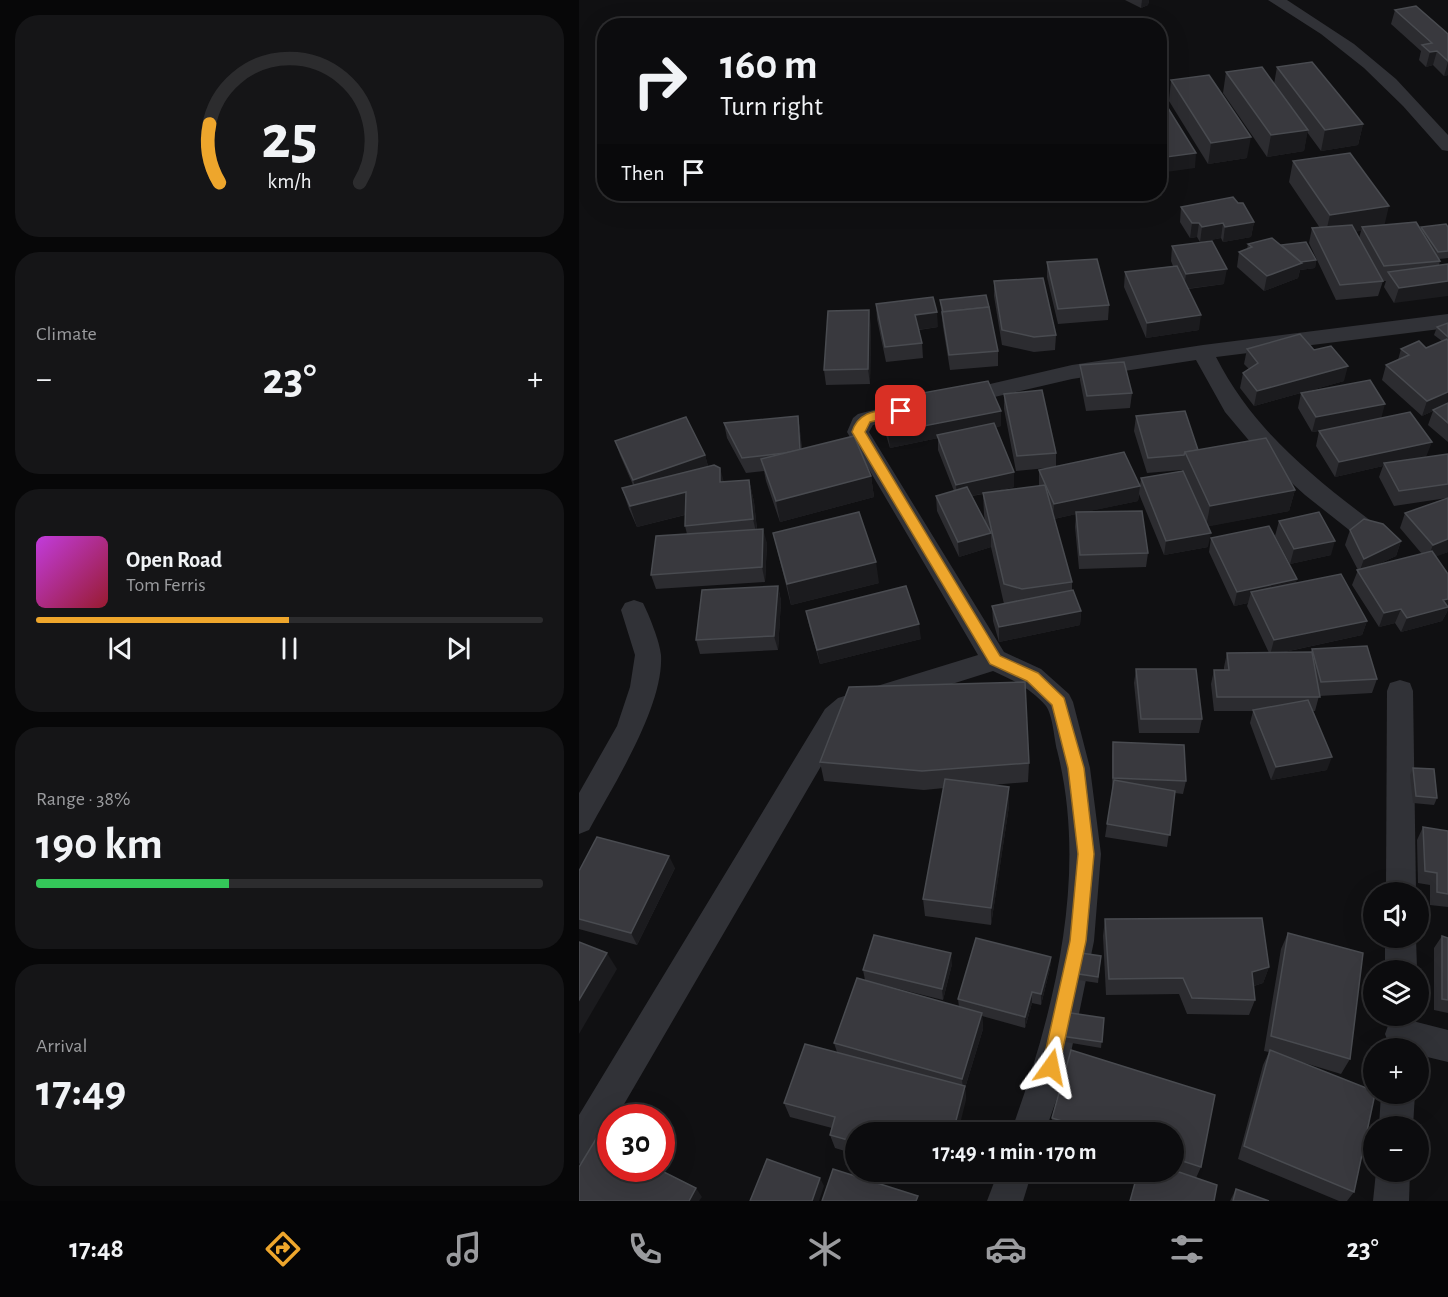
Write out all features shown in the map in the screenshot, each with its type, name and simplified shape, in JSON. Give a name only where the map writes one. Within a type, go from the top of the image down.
[{"type":"street","points":[[1276,0],[1327,29],[1366,60],[1448,146]]},
{"type":"street","points":[[1032,1122],[1051,1067],[1078,941],[1086,854],[1076,768],[1059,702],[1032,677],[995,660],[858,432],[861,423],[866,419],[1072,372],[1203,352],[1448,321]]},
{"type":"street","points":[[1203,352],[1217,384],[1244,424],[1310,487],[1362,527]]},
{"type":"street","points":[[579,822],[630,728],[643,687],[648,655],[634,610]]},
{"type":"street","points":[[579,1147],[835,717],[848,706],[864,700],[995,660]]},
{"type":"street","points":[[1400,691],[1401,882]]},
{"type":"street","points":[[1401,1033],[1448,1046]]},
{"type":"street","points":[[1005,1201],[1012,1182]]},
{"type":"street","points":[[1391,1201],[1392,1182]]},
{"type":"building","points":[[1416,6],[1448,34],[1448,61],[1437,51],[1430,52],[1422,45],[1432,43],[1395,10]]},
{"type":"building","points":[[1312,62],[1363,124],[1325,130],[1277,67]]},
{"type":"building","points":[[1262,67],[1308,130],[1271,135],[1226,72]]},
{"type":"building","points":[[1209,75],[1251,137],[1211,143],[1171,80]]},
{"type":"building","points":[[1167,106],[1196,153],[1167,157]]},
{"type":"building","points":[[1350,153],[1389,206],[1330,215],[1293,161]]},
{"type":"building","points":[[1233,197],[1238,203],[1243,203],[1254,222],[1225,227],[1223,223],[1202,227],[1199,223],[1192,223],[1181,207]]},
{"type":"building","points":[[1416,222],[1440,261],[1384,266],[1362,227]]},
{"type":"building","points":[[1446,224],[1448,251],[1438,252],[1421,227]]},
{"type":"building","points":[[1352,225],[1383,281],[1340,285],[1312,228]]},
{"type":"building","points":[[1272,238],[1302,263],[1267,276],[1239,252],[1252,247],[1248,244]]},
{"type":"building","points":[[1212,241],[1227,269],[1186,274],[1172,246]]},
{"type":"building","points":[[1306,242],[1316,260],[1301,262],[1281,245]]},
{"type":"building","points":[[1097,259],[1109,305],[1058,309],[1047,262]]},
{"type":"building","points":[[1448,264],[1448,281],[1399,288],[1388,272]]},
{"type":"building","points":[[1177,266],[1201,315],[1147,323],[1125,272]]},
{"type":"building","points":[[1043,278],[1056,335],[1034,337],[1002,330],[994,281]]},
{"type":"building","points":[[986,295],[989,307],[943,312],[940,300]]},
{"type":"building","points":[[933,297],[937,312],[915,315],[922,343],[885,347],[876,304]]},
{"type":"building","points":[[989,307],[998,351],[949,355],[942,312]]},
{"type":"building","points":[[869,310],[868,369],[824,370],[828,311]]},
{"type":"building","points":[[1448,323],[1448,337],[1437,327]]},
{"type":"building","points":[[1300,334],[1314,350],[1331,346],[1348,366],[1257,391],[1243,373],[1258,363],[1247,349]]},
{"type":"building","points":[[1447,339],[1448,392],[1427,401],[1386,365],[1409,355],[1401,349],[1419,341],[1426,348]]},
{"type":"building","points":[[1124,362],[1132,393],[1087,396],[1080,365]]},
{"type":"building","points":[[1370,380],[1385,404],[1316,417],[1301,393]]},
{"type":"building","points":[[988,381],[1001,411],[888,433],[879,401]]},
{"type":"building","points":[[1042,390],[1056,453],[1017,456],[1004,394]]},
{"type":"building","points":[[1448,403],[1448,423],[1433,410]]},
{"type":"building","points":[[1185,411],[1198,450],[1185,452],[1184,455],[1148,458],[1136,416]]},
{"type":"building","points":[[1410,412],[1432,442],[1339,462],[1319,431]]},
{"type":"building","points":[[798,416],[800,450],[742,458],[724,423]]},
{"type":"building","points":[[686,417],[705,455],[633,480],[615,441]]},
{"type":"building","points":[[994,423],[1014,472],[956,485],[937,435]]},
{"type":"building","points":[[854,436],[871,476],[776,501],[761,459]]},
{"type":"building","points":[[1266,438],[1295,490],[1210,506],[1185,452]]},
{"type":"building","points":[[1124,452],[1140,486],[1054,504],[1039,470]]},
{"type":"building","points":[[1448,454],[1448,484],[1399,491],[1384,463]]},
{"type":"building","points":[[714,465],[720,468],[720,482],[749,480],[753,519],[685,526],[686,492],[630,506],[622,488]]},
{"type":"building","points":[[1183,471],[1211,533],[1166,541],[1141,478]]},
{"type":"building","points":[[1045,485],[1072,582],[1022,589],[1004,584],[983,493]]},
{"type":"building","points":[[967,487],[991,533],[958,542],[936,496]]},
{"type":"building","points":[[1448,498],[1448,539],[1433,545],[1405,513]]},
{"type":"building","points":[[1142,511],[1148,553],[1080,555],[1076,512]]},
{"type":"building","points":[[859,512],[876,562],[787,584],[773,533]]},
{"type":"building","points":[[1319,512],[1335,541],[1294,549],[1279,521]]},
{"type":"building","points":[[1364,519],[1383,524],[1401,541],[1364,559],[1350,530]]},
{"type":"building","points":[[1269,526],[1297,579],[1237,592],[1211,538]]},
{"type":"building","points":[[763,529],[762,567],[651,575],[656,536]]},
{"type":"building","points":[[1432,551],[1448,574],[1448,599],[1443,600],[1448,607],[1407,618],[1401,609],[1384,613],[1357,570]]},
{"type":"building","points":[[1341,574],[1367,621],[1274,640],[1251,592]]},
{"type":"building","points":[[778,586],[774,636],[696,640],[702,590]]},
{"type":"building","points":[[906,586],[919,624],[817,650],[806,611]]},
{"type":"building","points":[[1073,590],[1081,611],[999,627],[992,606]]},
{"type":"building","points":[[1367,646],[1377,679],[1321,682],[1312,649]]},
{"type":"building","points":[[1312,652],[1320,697],[1217,697],[1214,670],[1229,670],[1227,653]]},
{"type":"building","points":[[1136,669],[1196,669],[1202,719],[1141,719]]},
{"type":"building","points":[[1025,682],[1029,763],[922,771],[820,762],[849,687]]},
{"type":"building","points":[[1308,700],[1332,757],[1276,767],[1253,710]]},
{"type":"building","points":[[1113,742],[1184,745],[1186,781],[1113,778]]},
{"type":"building","points":[[1413,768],[1434,769],[1437,798],[1416,796]]},
{"type":"building","points":[[945,779],[1009,787],[991,908],[923,899]]},
{"type":"building","points":[[1114,780],[1175,791],[1170,835],[1107,824]]},
{"type":"building","points":[[1423,827],[1448,831],[1448,894],[1437,892],[1437,873],[1425,871]]},
{"type":"building","points":[[597,837],[669,856],[631,933],[579,919],[579,871]]},
{"type":"building","points":[[1262,918],[1269,967],[1252,972],[1255,1000],[1192,998],[1183,978],[1109,979],[1105,919]]},
{"type":"building","points":[[1288,933],[1363,953],[1350,1059],[1271,1036]]},
{"type":"building","points":[[874,935],[951,953],[942,989],[863,970]]},
{"type":"building","points":[[1442,936],[1448,938],[1448,1000],[1442,999]]},
{"type":"building","points":[[976,938],[1051,957],[1041,994],[1032,992],[1025,1017],[958,999]]},
{"type":"building","points":[[579,942],[607,953],[579,1000]]},
{"type":"building","points":[[1081,953],[1101,956],[1098,977],[1079,974]]},
{"type":"building","points":[[857,978],[982,1013],[962,1079],[834,1043]]},
{"type":"building","points":[[1064,1012],[1104,1018],[1102,1042],[1061,1036]]},
{"type":"building","points":[[805,1044],[965,1086],[956,1122],[845,1122],[845,1139],[830,1135],[835,1117],[784,1103]]},
{"type":"building","points":[[1071,1050],[1215,1095],[1201,1167],[1184,1162],[1184,1122],[1065,1122],[1052,1118]]},
{"type":"building","points":[[1270,1050],[1363,1087],[1363,1104],[1373,1104],[1370,1116],[1363,1116],[1363,1150],[1354,1192],[1244,1146]]},
{"type":"building","points":[[596,1139],[597,1182],[675,1182],[675,1178],[696,1188],[689,1201],[579,1201],[579,1167]]},
{"type":"building","points":[[767,1159],[820,1178],[812,1201],[750,1201]]},
{"type":"building","points":[[833,1169],[845,1173],[845,1182],[874,1182],[918,1196],[916,1201],[822,1201]]},
{"type":"building","points":[[1184,1174],[1217,1185],[1214,1201],[1130,1201],[1135,1182],[1184,1182]]},
{"type":"building","points":[[1236,1189],[1269,1201],[1233,1201]]},
{"type":"route","points":[[901,411],[866,419],[861,423],[858,432],[995,660],[1032,677],[1059,702],[1076,768],[1086,854],[1078,941],[1051,1067]]}]
